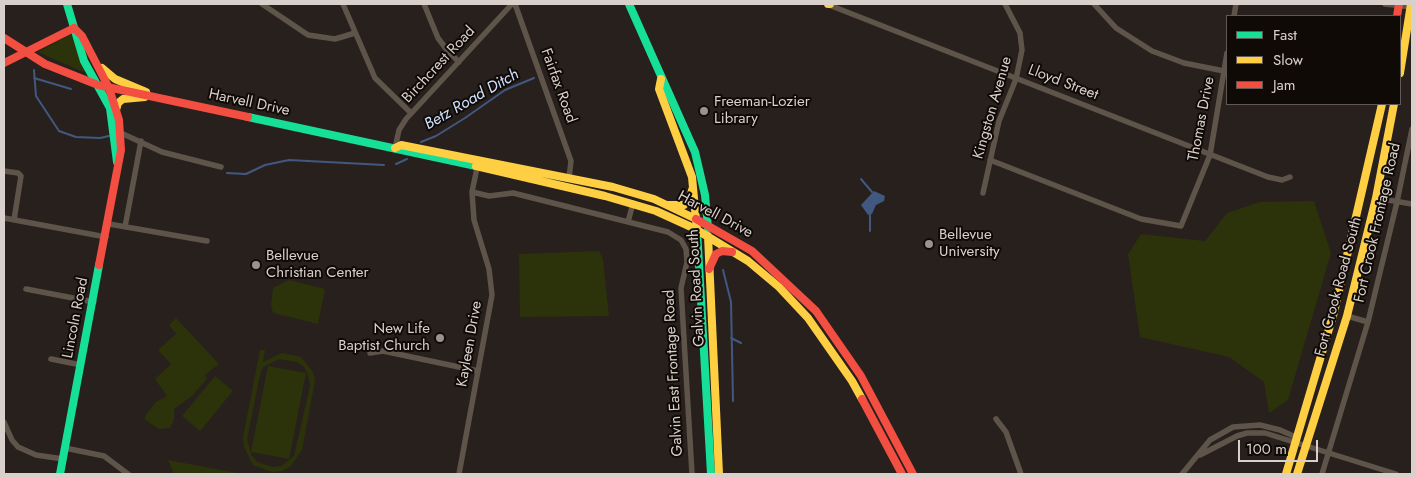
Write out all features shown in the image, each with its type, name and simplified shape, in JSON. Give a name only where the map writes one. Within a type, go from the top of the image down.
[{"type":"main road","name":"Lincoln Road","points":[[67,4],[84,61],[110,108],[118,166]]},
{"type":"main road","name":"Galvin Road South","points":[[629,4],[661,79],[668,86],[696,158],[705,195],[719,474]]},
{"type":"main road","points":[[1401,67],[1411,6]]},
{"type":"main road","name":"Lincoln Road","points":[[60,474],[121,157],[121,133],[109,88],[82,36],[74,28]]},
{"type":"main road","points":[[4,64],[74,28]]},
{"type":"main road","name":"Harvell Drive","points":[[4,38],[26,54],[59,71],[109,88],[395,148],[399,151],[569,178],[635,192],[668,205],[707,224],[752,251],[816,311],[861,376],[913,474]]},
{"type":"main road","points":[[94,58],[115,79],[155,97]]},
{"type":"main road","name":"Galvin Road South","points":[[661,79],[659,89],[687,161],[693,185],[711,474]]},
{"type":"main road","points":[[116,110],[118,103],[123,99],[155,97]]},
{"type":"main road","name":"Fort Crook Road South","points":[[1286,474],[1346,268],[1382,105]]},
{"type":"main road","name":"Fort Crook Road South","points":[[1298,474],[1347,316],[1376,198],[1394,105]]},
{"type":"main road","name":"Harvell Drive","points":[[478,163],[633,203],[697,230],[739,254],[779,287],[819,331],[852,381],[902,474]]},
{"type":"main road","points":[[668,205],[681,206],[687,202],[693,185]]},
{"type":"main road","points":[[709,269],[713,256],[718,252],[727,251],[739,254]]},
{"type":"street","points":[[262,4],[308,35],[335,39],[355,33]]},
{"type":"street","points":[[343,4],[375,78],[411,113]]},
{"type":"street","points":[[424,4],[438,38],[459,62]]},
{"type":"street","name":"Birchcrest Road","points":[[395,148],[399,130],[411,113],[514,4]]},
{"type":"street","name":"Fairfax Road","points":[[514,4],[571,161],[569,178]]},
{"type":"street","name":"Lloyd Street","points":[[829,4],[1276,180],[1290,176]]},
{"type":"street","name":"Kingston Avenue","points":[[983,193],[999,121],[1016,79],[1022,50],[1020,33],[1005,4]]},
{"type":"street","points":[[1094,4],[1116,28],[1152,51],[1184,63],[1224,71]]},
{"type":"street","points":[[1385,4],[1411,6]]},
{"type":"street","name":"Thomas Drive","points":[[990,160],[1141,219],[1181,226],[1210,155],[1226,59]]},
{"type":"street","name":"Fort Crook Frontage Road","points":[[1322,474],[1368,322],[1398,202],[1412,129]]},
{"type":"street","points":[[121,133],[176,157],[222,166]]},
{"type":"street","points":[[125,227],[141,141]]},
{"type":"street","name":"Kayleen Drive","points":[[459,474],[490,311],[492,287],[489,270],[474,220],[472,192],[478,163]]},
{"type":"street","points":[[4,171],[18,173],[21,176],[22,183],[14,220]]},
{"type":"street","name":"Galvin East Frontage Road","points":[[472,192],[489,196],[513,192],[674,234],[681,240],[686,250],[687,268],[681,288],[692,474]]},
{"type":"street","points":[[1376,198],[1412,204]]},
{"type":"street","points":[[628,222],[633,203]]},
{"type":"street","points":[[4,218],[106,237]]},
{"type":"street","points":[[109,224],[206,241]]},
{"type":"street","points":[[26,289],[94,302]]},
{"type":"street","name":"Fort Crook Frontage Road","points":[[1347,316],[1368,322]]},
{"type":"street","points":[[370,353],[383,351],[478,371]]},
{"type":"street","points":[[51,359],[81,365]]},
{"type":"street","points":[[996,418],[1006,432],[1021,474]]},
{"type":"street","points":[[4,422],[12,440],[18,447],[36,455],[63,459]]},
{"type":"street","points":[[1182,474],[1216,435],[1242,425],[1270,427],[1297,441]]},
{"type":"street","points":[[1200,455],[1228,440],[1247,433],[1265,433],[1297,441],[1396,474]]},
{"type":"street","points":[[65,448],[104,456],[128,474]]},
{"type":"green space","points":[[72,35],[86,70],[83,72],[38,52]]},
{"type":"green space","points":[[1314,201],[1331,253],[1288,400],[1269,413],[1264,382],[1229,357],[1140,337],[1128,254],[1141,234],[1205,241],[1227,213],[1260,202]]},
{"type":"green space","points":[[599,251],[603,259],[609,316],[520,317],[519,254]]},
{"type":"green space","points":[[289,280],[325,289],[318,324],[273,313],[271,306],[273,288]]},
{"type":"green space","points":[[176,318],[219,364],[205,375],[207,379],[192,396],[174,409],[174,420],[170,428],[159,429],[145,420],[145,416],[156,402],[167,396],[155,379],[171,364],[158,350],[176,334],[169,325]]},
{"type":"green space","points":[[260,350],[265,350],[263,362],[282,353],[301,357],[313,372],[315,381],[302,450],[291,466],[282,471],[272,472],[253,465],[244,447],[243,437]],"holes":[[[279,359],[297,362],[304,367],[310,386],[294,456],[281,466],[273,467],[257,462],[252,456],[247,440],[260,375],[263,367]]]},
{"type":"green space","points":[[268,366],[306,373],[289,459],[251,452]]},
{"type":"green space","points":[[215,376],[233,391],[200,431],[182,416]]},
{"type":"green space","points":[[168,460],[221,470],[243,474],[174,474]]},
{"type":"water","points":[[874,191],[885,196],[884,201],[876,205],[872,214],[868,215],[861,205]]},
{"type":"waterway","name":"Betz Road Ditch","points":[[34,70],[36,96],[59,131],[76,137],[100,138],[109,136]]},
{"type":"waterway","points":[[34,78],[71,89]]},
{"type":"waterway","name":"Betz Road Ditch","points":[[421,142],[436,136],[505,90],[534,78]]},
{"type":"waterway","name":"Betz Road Ditch","points":[[396,164],[407,159]]},
{"type":"waterway","name":"Betz Road Ditch","points":[[227,173],[246,174],[265,165],[289,160],[384,165]]},
{"type":"waterway","points":[[861,179],[872,192]]},
{"type":"waterway","points":[[870,215],[870,231]]},
{"type":"waterway","points":[[723,270],[731,302],[733,401]]},
{"type":"waterway","points":[[731,338],[741,343]]},
{"type":"traffic: fast","points":[[67,4],[84,61],[110,108],[117,162]]},
{"type":"traffic: fast","points":[[629,4],[695,152],[705,195],[708,228]]},
{"type":"traffic: fast","points":[[248,117],[476,166]]},
{"type":"traffic: fast","points":[[689,226],[697,230],[711,474]]},
{"type":"traffic: fast","points":[[60,474],[99,265]]},
{"type":"traffic: slow","points":[[1401,67],[1411,4]]},
{"type":"traffic: slow","points":[[102,68],[115,79],[146,92]]},
{"type":"traffic: slow","points":[[661,79],[659,89],[692,177],[697,230],[748,261],[779,287],[808,318],[852,381],[862,399]]},
{"type":"traffic: slow","points":[[116,110],[118,103],[123,99],[145,97]]},
{"type":"traffic: slow","points":[[1286,474],[1334,312],[1382,105]]},
{"type":"traffic: slow","points":[[1297,474],[1347,316],[1376,198],[1394,105]]},
{"type":"traffic: slow","points":[[395,148],[401,145],[613,187],[654,199],[696,219]]},
{"type":"traffic: slow","points":[[476,166],[605,196],[656,211],[689,226]]},
{"type":"traffic: slow","points":[[668,205],[684,205],[690,199],[692,190]]},
{"type":"traffic: slow","points":[[708,236],[719,474]]},
{"type":"traffic: jam","points":[[1397,15],[1399,4]]},
{"type":"traffic: jam","points":[[4,63],[74,28]]},
{"type":"traffic: jam","points":[[74,28],[82,36],[109,88],[119,120],[121,150],[99,265]]},
{"type":"traffic: jam","points":[[4,38],[45,64],[98,85],[248,117]]},
{"type":"traffic: jam","points":[[696,219],[752,251],[816,311],[861,376],[913,474]]},
{"type":"traffic: jam","points":[[709,269],[716,254],[722,251],[732,252]]},
{"type":"traffic: jam","points":[[862,399],[902,474]]},
{"type":"place","name":"Freeman-Lozier Library","points":[[704,111]]},
{"type":"place","name":"Bellevue University","points":[[929,244]]},
{"type":"place","name":"Bellevue Christian Center","points":[[256,265]]},
{"type":"place","name":"New Life Baptist Church","points":[[440,338]]}]
